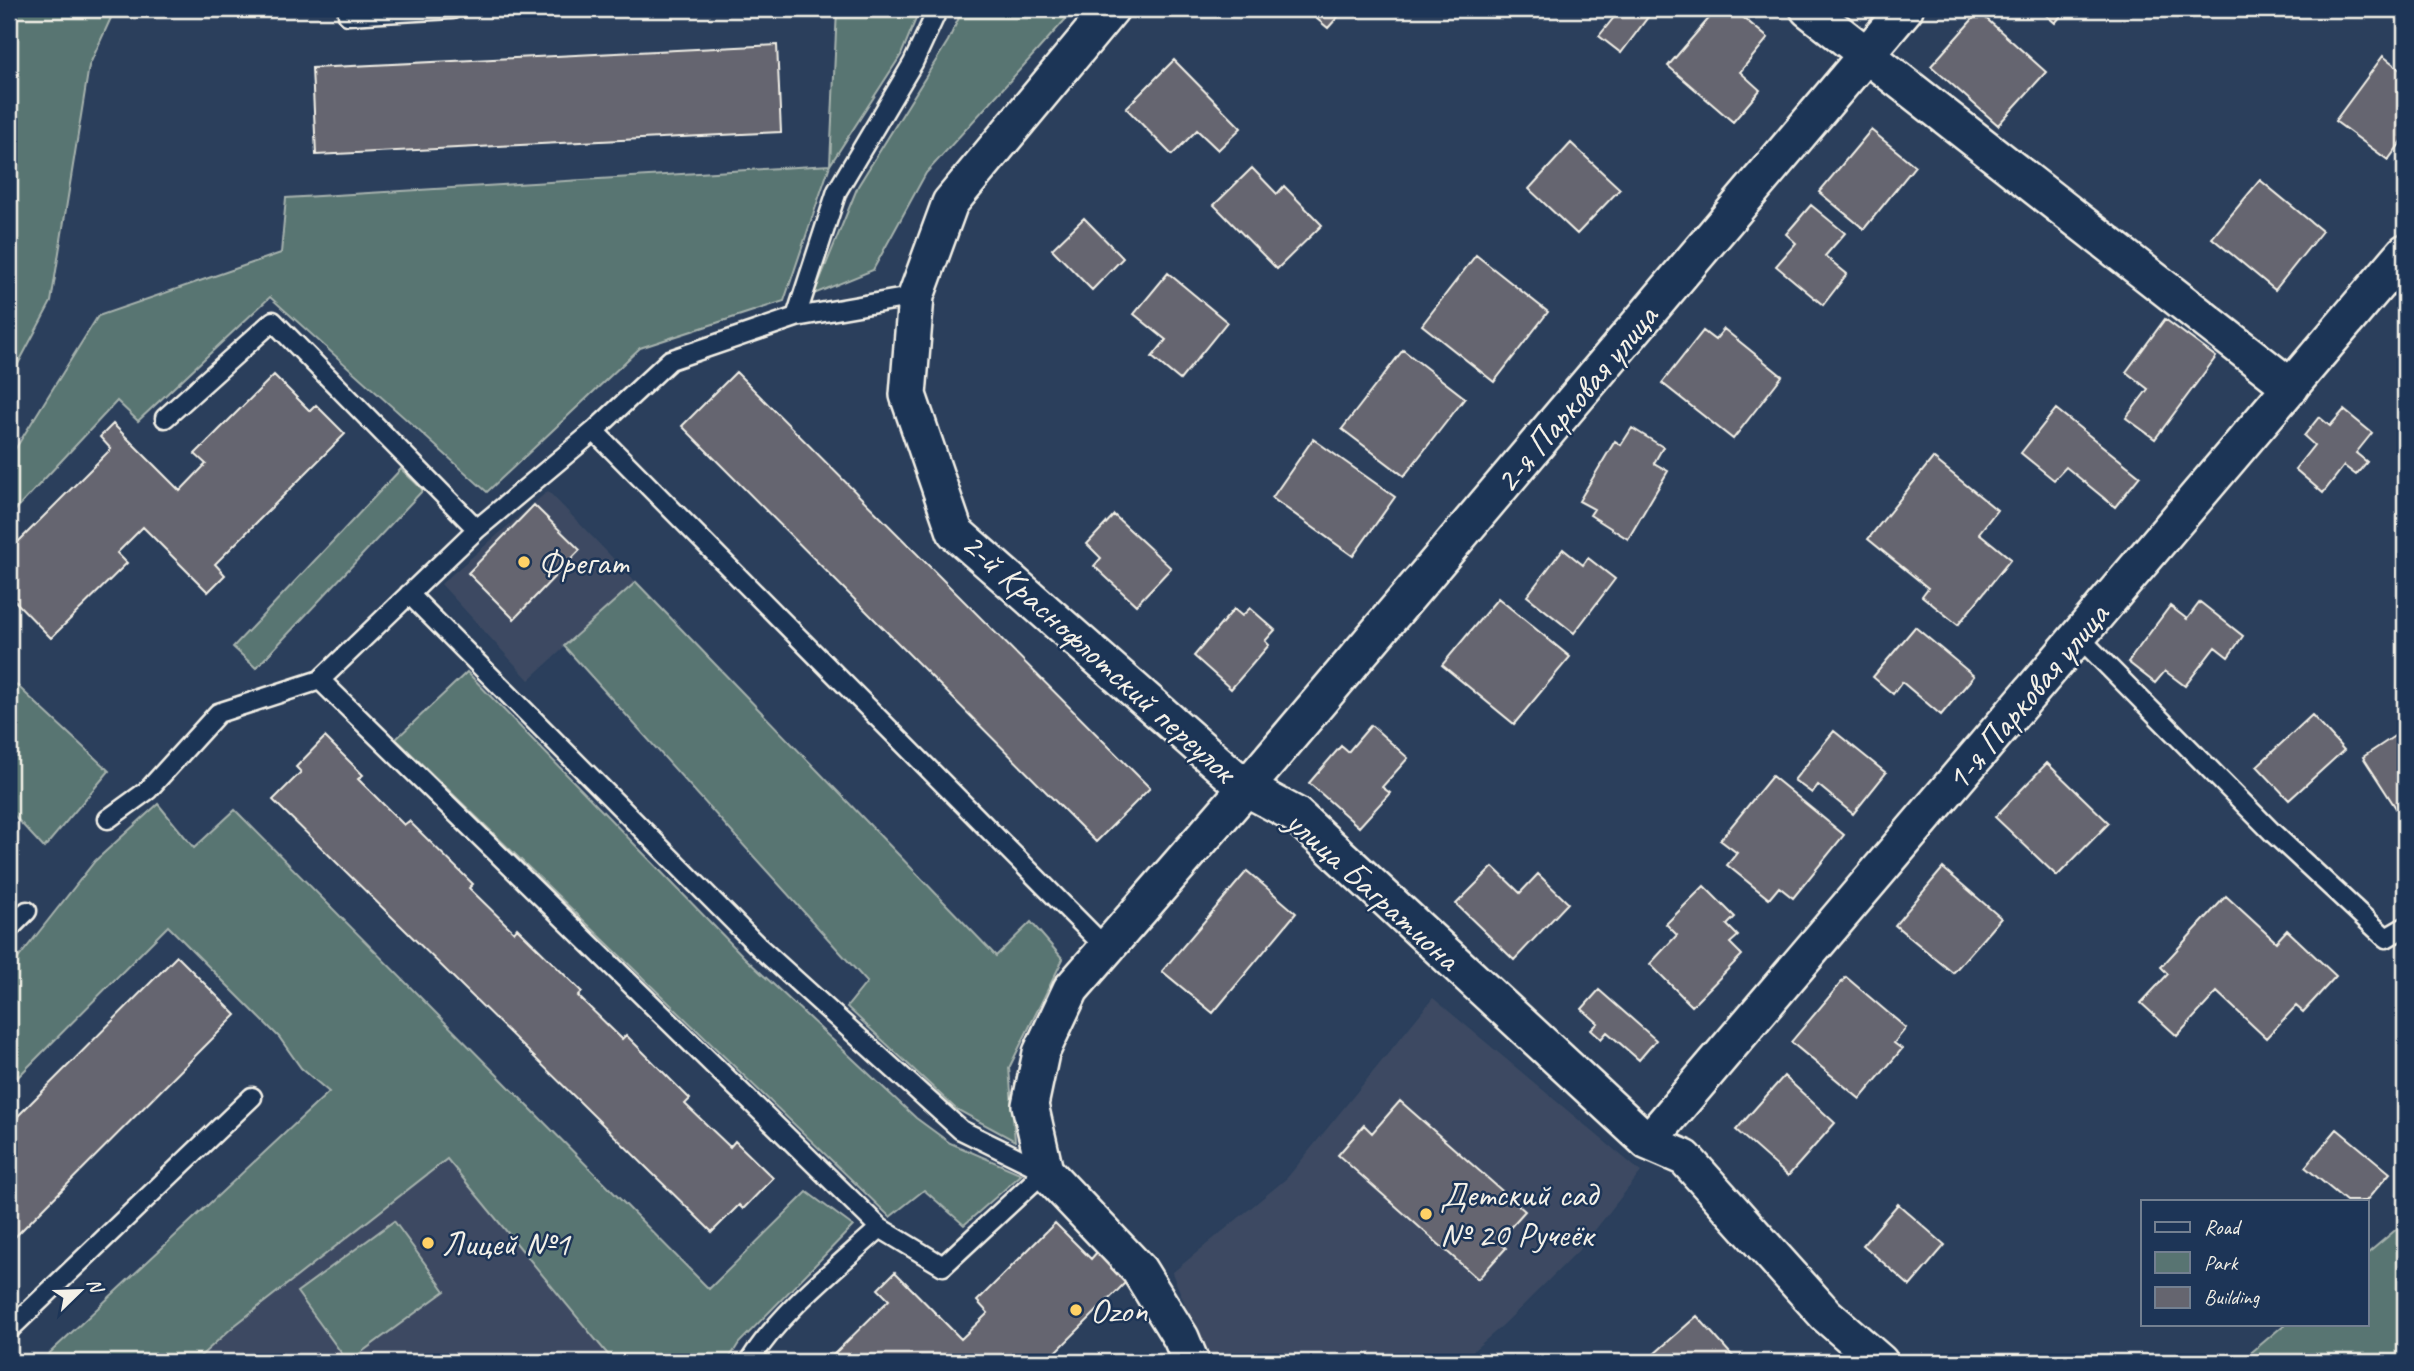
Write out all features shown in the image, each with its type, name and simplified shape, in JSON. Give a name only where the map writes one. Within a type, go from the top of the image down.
[{"type":"street","name":"2-й Краснофлотский переулок","points":[[1111,9],[950,204],[916,296],[908,395],[955,532],[1246,789]]},
{"type":"street","points":[[1808,9],[2291,387]]},
{"type":"street","name":"2-я Парковая улица","points":[[1246,789],[1905,9]]},
{"type":"street","name":"1-я Парковая улица","points":[[1648,1142],[2405,252]]},
{"type":"street","points":[[1191,1362],[1181,1338],[1139,1270],[1045,1171],[1030,1105],[1041,1052],[1071,989],[1246,789]]},
{"type":"street","name":"улица Багратиона","points":[[1246,789],[1296,815],[1648,1142],[1685,1158],[1826,1315],[1880,1362]]},
{"type":"lane","points":[[349,9],[348,15],[452,9]]},
{"type":"lane","points":[[796,317],[837,191],[913,63],[937,9]]},
{"type":"lane","points":[[108,819],[148,790],[218,713],[320,680],[477,528],[594,431],[670,360],[796,317],[916,296]]},
{"type":"lane","points":[[165,418],[273,321],[477,528]]},
{"type":"lane","points":[[594,431],[1107,949]]},
{"type":"lane","points":[[320,680],[880,1227],[943,1266],[1045,1171],[961,1130],[759,947],[409,594]]},
{"type":"lane","points":[[2079,637],[2272,832],[2386,938],[2405,927]]},
{"type":"lane","points":[[9,929],[27,911]]},
{"type":"lane","points":[[9,1330],[251,1097]]},
{"type":"lane","points":[[749,1362],[761,1343],[809,1293],[880,1227]]},
{"type":"shaded area","points":[[548,491],[636,582],[529,680],[441,584]]},
{"type":"shaded area","name":"Детский сад № 20 Ручеёк","points":[[1433,998],[1641,1172],[1580,1249],[1502,1326],[1460,1362],[1209,1362],[1172,1273],[1287,1178]]},
{"type":"shaded area","name":"Лицей №1","points":[[447,1159],[614,1362],[194,1362],[234,1326]]},
{"type":"green space","points":[[11,9],[115,9],[89,66],[51,302],[9,381]]},
{"type":"green space","points":[[837,9],[920,9],[901,55],[830,165]]},
{"type":"green space","points":[[963,9],[1075,9],[926,173],[873,270],[814,294],[858,186],[948,41]]},
{"type":"green space","points":[[830,165],[784,301],[640,348],[487,492],[270,297],[138,421],[117,401],[9,517],[9,459],[98,316],[281,253],[286,198]]},
{"type":"green space","points":[[401,469],[423,490],[256,668],[233,647]]},
{"type":"green space","points":[[636,582],[996,956],[1031,922],[1063,959],[1009,1068],[1015,1141],[956,1109],[847,1007],[867,982],[564,646]]},
{"type":"green space","points":[[467,672],[745,958],[916,1118],[950,1143],[1022,1174],[964,1225],[924,1190],[890,1217],[396,739]]},
{"type":"green space","points":[[9,678],[109,771],[44,848],[9,810]]},
{"type":"green space","points":[[158,804],[194,848],[235,810],[709,1289],[807,1192],[853,1226],[739,1343],[727,1362],[614,1362],[447,1159],[234,1326],[194,1362],[40,1362],[329,1092],[301,1068],[279,1037],[168,926],[9,1086],[9,970],[95,861]]},
{"type":"green space","points":[[394,1221],[445,1291],[348,1362],[297,1292]]},
{"type":"green space","points":[[2405,1222],[2405,1362],[2240,1362],[2283,1326],[2368,1326],[2368,1253]]},
{"type":"building","points":[[1305,9],[1345,9],[1328,28]]},
{"type":"building","points":[[1605,9],[1654,9],[1621,53],[1599,36],[1615,16]]},
{"type":"building","points":[[1717,9],[1733,9],[1768,38],[1740,72],[1760,90],[1733,122],[1668,66]]},
{"type":"building","points":[[2039,9],[2067,9],[2055,23]]},
{"type":"building","points":[[1979,12],[2046,72],[1998,125],[1931,66]]},
{"type":"building","points":[[777,45],[781,132],[316,155],[312,68]]},
{"type":"building","points":[[2383,56],[2405,73],[2405,137],[2388,160],[2335,121]]},
{"type":"building","points":[[1174,60],[1241,128],[1218,150],[1197,130],[1172,155],[1126,108]]},
{"type":"building","points":[[1871,130],[1915,166],[1864,229],[1819,192]]},
{"type":"building","points":[[1571,143],[1620,189],[1577,234],[1529,189]]},
{"type":"building","points":[[1252,168],[1277,194],[1284,186],[1322,225],[1277,269],[1214,205]]},
{"type":"building","points":[[2260,180],[2322,231],[2275,290],[2212,238]]},
{"type":"building","points":[[1811,205],[1845,233],[1825,256],[1847,274],[1823,305],[1776,266],[1796,243],[1786,234]]},
{"type":"building","points":[[1084,218],[1123,258],[1092,290],[1052,249]]},
{"type":"building","points":[[1476,255],[1548,312],[1494,382],[1422,325]]},
{"type":"building","points":[[1168,273],[1227,322],[1180,380],[1152,357],[1166,340],[1134,314]]},
{"type":"building","points":[[2165,319],[2216,357],[2155,439],[2126,418],[2148,389],[2126,372]]},
{"type":"building","points":[[1724,329],[1782,376],[1733,439],[1662,383],[1703,331],[1715,340]]},
{"type":"building","points":[[1403,350],[1465,398],[1404,476],[1342,429]]},
{"type":"building","points":[[736,372],[1150,788],[1096,842],[682,426]]},
{"type":"building","points":[[274,375],[310,411],[316,405],[345,434],[215,564],[225,575],[208,592],[143,527],[117,553],[127,563],[51,638],[15,601],[9,605],[9,551],[111,449],[100,437],[113,424],[180,491],[206,464],[195,454]]},
{"type":"building","points":[[2056,409],[2140,476],[2115,507],[2066,467],[2054,480],[2021,453]]},
{"type":"building","points":[[2344,410],[2372,433],[2356,453],[2367,462],[2356,475],[2344,466],[2323,493],[2295,469],[2314,445],[2304,436],[2319,417],[2330,426]]},
{"type":"building","points":[[1632,428],[1663,447],[1654,463],[1668,471],[1628,539],[1590,515],[1594,509],[1579,501],[1615,441],[1621,445]]},
{"type":"building","points":[[1313,439],[1395,497],[1353,556],[1272,498]]},
{"type":"building","points":[[1933,458],[1997,510],[1979,533],[2011,559],[1958,625],[1922,596],[1928,588],[1868,539]]},
{"type":"building","name":"Фрегат","points":[[534,505],[580,550],[514,619],[468,573]]},
{"type":"building","points":[[1114,515],[1171,568],[1136,605],[1094,566],[1101,558],[1087,544]]},
{"type":"building","points":[[1563,549],[1583,565],[1588,558],[1615,579],[1574,633],[1527,596]]},
{"type":"building","points":[[1498,598],[1570,657],[1514,724],[1442,665]]},
{"type":"building","points":[[2200,602],[2243,636],[2228,657],[2215,647],[2185,686],[2165,671],[2155,683],[2128,662],[2170,606],[2187,619]]},
{"type":"building","points":[[1250,608],[1275,630],[1265,641],[1269,645],[1231,689],[1194,656],[1234,609],[1242,616]]},
{"type":"building","points":[[1915,627],[1974,676],[1941,715],[1902,682],[1893,694],[1873,677]]},
{"type":"building","points":[[2312,715],[2344,750],[2289,800],[2257,766]]},
{"type":"building","points":[[1371,725],[1408,758],[1382,787],[1390,793],[1359,827],[1309,783],[1341,746],[1348,752]]},
{"type":"building","points":[[2405,729],[2405,822],[2363,757]]},
{"type":"building","points":[[1834,731],[1886,773],[1853,814],[1818,785],[1812,793],[1794,780]]},
{"type":"building","points":[[325,737],[363,775],[358,779],[404,825],[409,821],[473,884],[469,888],[514,932],[517,928],[582,992],[578,996],[622,1039],[626,1035],[690,1099],[685,1104],[730,1147],[735,1141],[773,1178],[743,1209],[739,1205],[712,1232],[273,800],[301,772],[296,767]]},
{"type":"building","points":[[2047,763],[2109,823],[2057,876],[1995,817]]},
{"type":"building","points":[[1772,776],[1844,835],[1793,898],[1779,887],[1769,899],[1727,865],[1737,853],[1720,840]]},
{"type":"building","points":[[1493,867],[1520,893],[1538,874],[1568,903],[1514,960],[1456,904]]},
{"type":"building","points":[[1943,868],[2001,918],[1953,973],[1895,925]]},
{"type":"building","points":[[1247,871],[1296,913],[1213,1013],[1162,971]]},
{"type":"building","points":[[1704,886],[1735,917],[1727,925],[1738,936],[1730,943],[1742,955],[1692,1006],[1650,964],[1677,935],[1666,924]]},
{"type":"building","points":[[2226,896],[2276,942],[2287,930],[2336,976],[2303,1012],[2296,1006],[2266,1038],[2217,992],[2177,1036],[2141,1003],[2168,974],[2161,967]]},
{"type":"building","points":[[177,956],[236,1015],[9,1243],[9,1125]]},
{"type":"building","points":[[1846,977],[1906,1028],[1894,1043],[1902,1049],[1860,1099],[1791,1042]]},
{"type":"building","points":[[1599,990],[1656,1040],[1639,1060],[1607,1032],[1601,1039],[1591,1030],[1598,1023],[1582,1009]]},
{"type":"building","points":[[1784,1076],[1835,1123],[1788,1176],[1736,1130]]},
{"type":"building","points":[[1400,1101],[1525,1211],[1498,1241],[1506,1248],[1478,1279],[1338,1155],[1364,1125],[1372,1133]]},
{"type":"building","points":[[2337,1129],[2390,1173],[2367,1200],[2345,1200],[2305,1167]]},
{"type":"building","points":[[1898,1204],[1945,1245],[1910,1286],[1863,1245]]},
{"type":"building","points":[[1055,1223],[1091,1259],[1097,1252],[1126,1282],[1046,1362],[826,1362],[889,1300],[878,1289],[895,1272],[961,1339],[988,1313],[977,1301]]},
{"type":"building","points":[[1697,1316],[1738,1362],[1645,1362]]},
{"type":"place","name":"Фрегат","points":[[524,562]]},
{"type":"place","name":"Детский сад № 20 Ручеёк","points":[[1426,1214]]},
{"type":"place","name":"Лицей №1","points":[[428,1243]]},
{"type":"place","name":"Ozon","points":[[1076,1310]]}]
